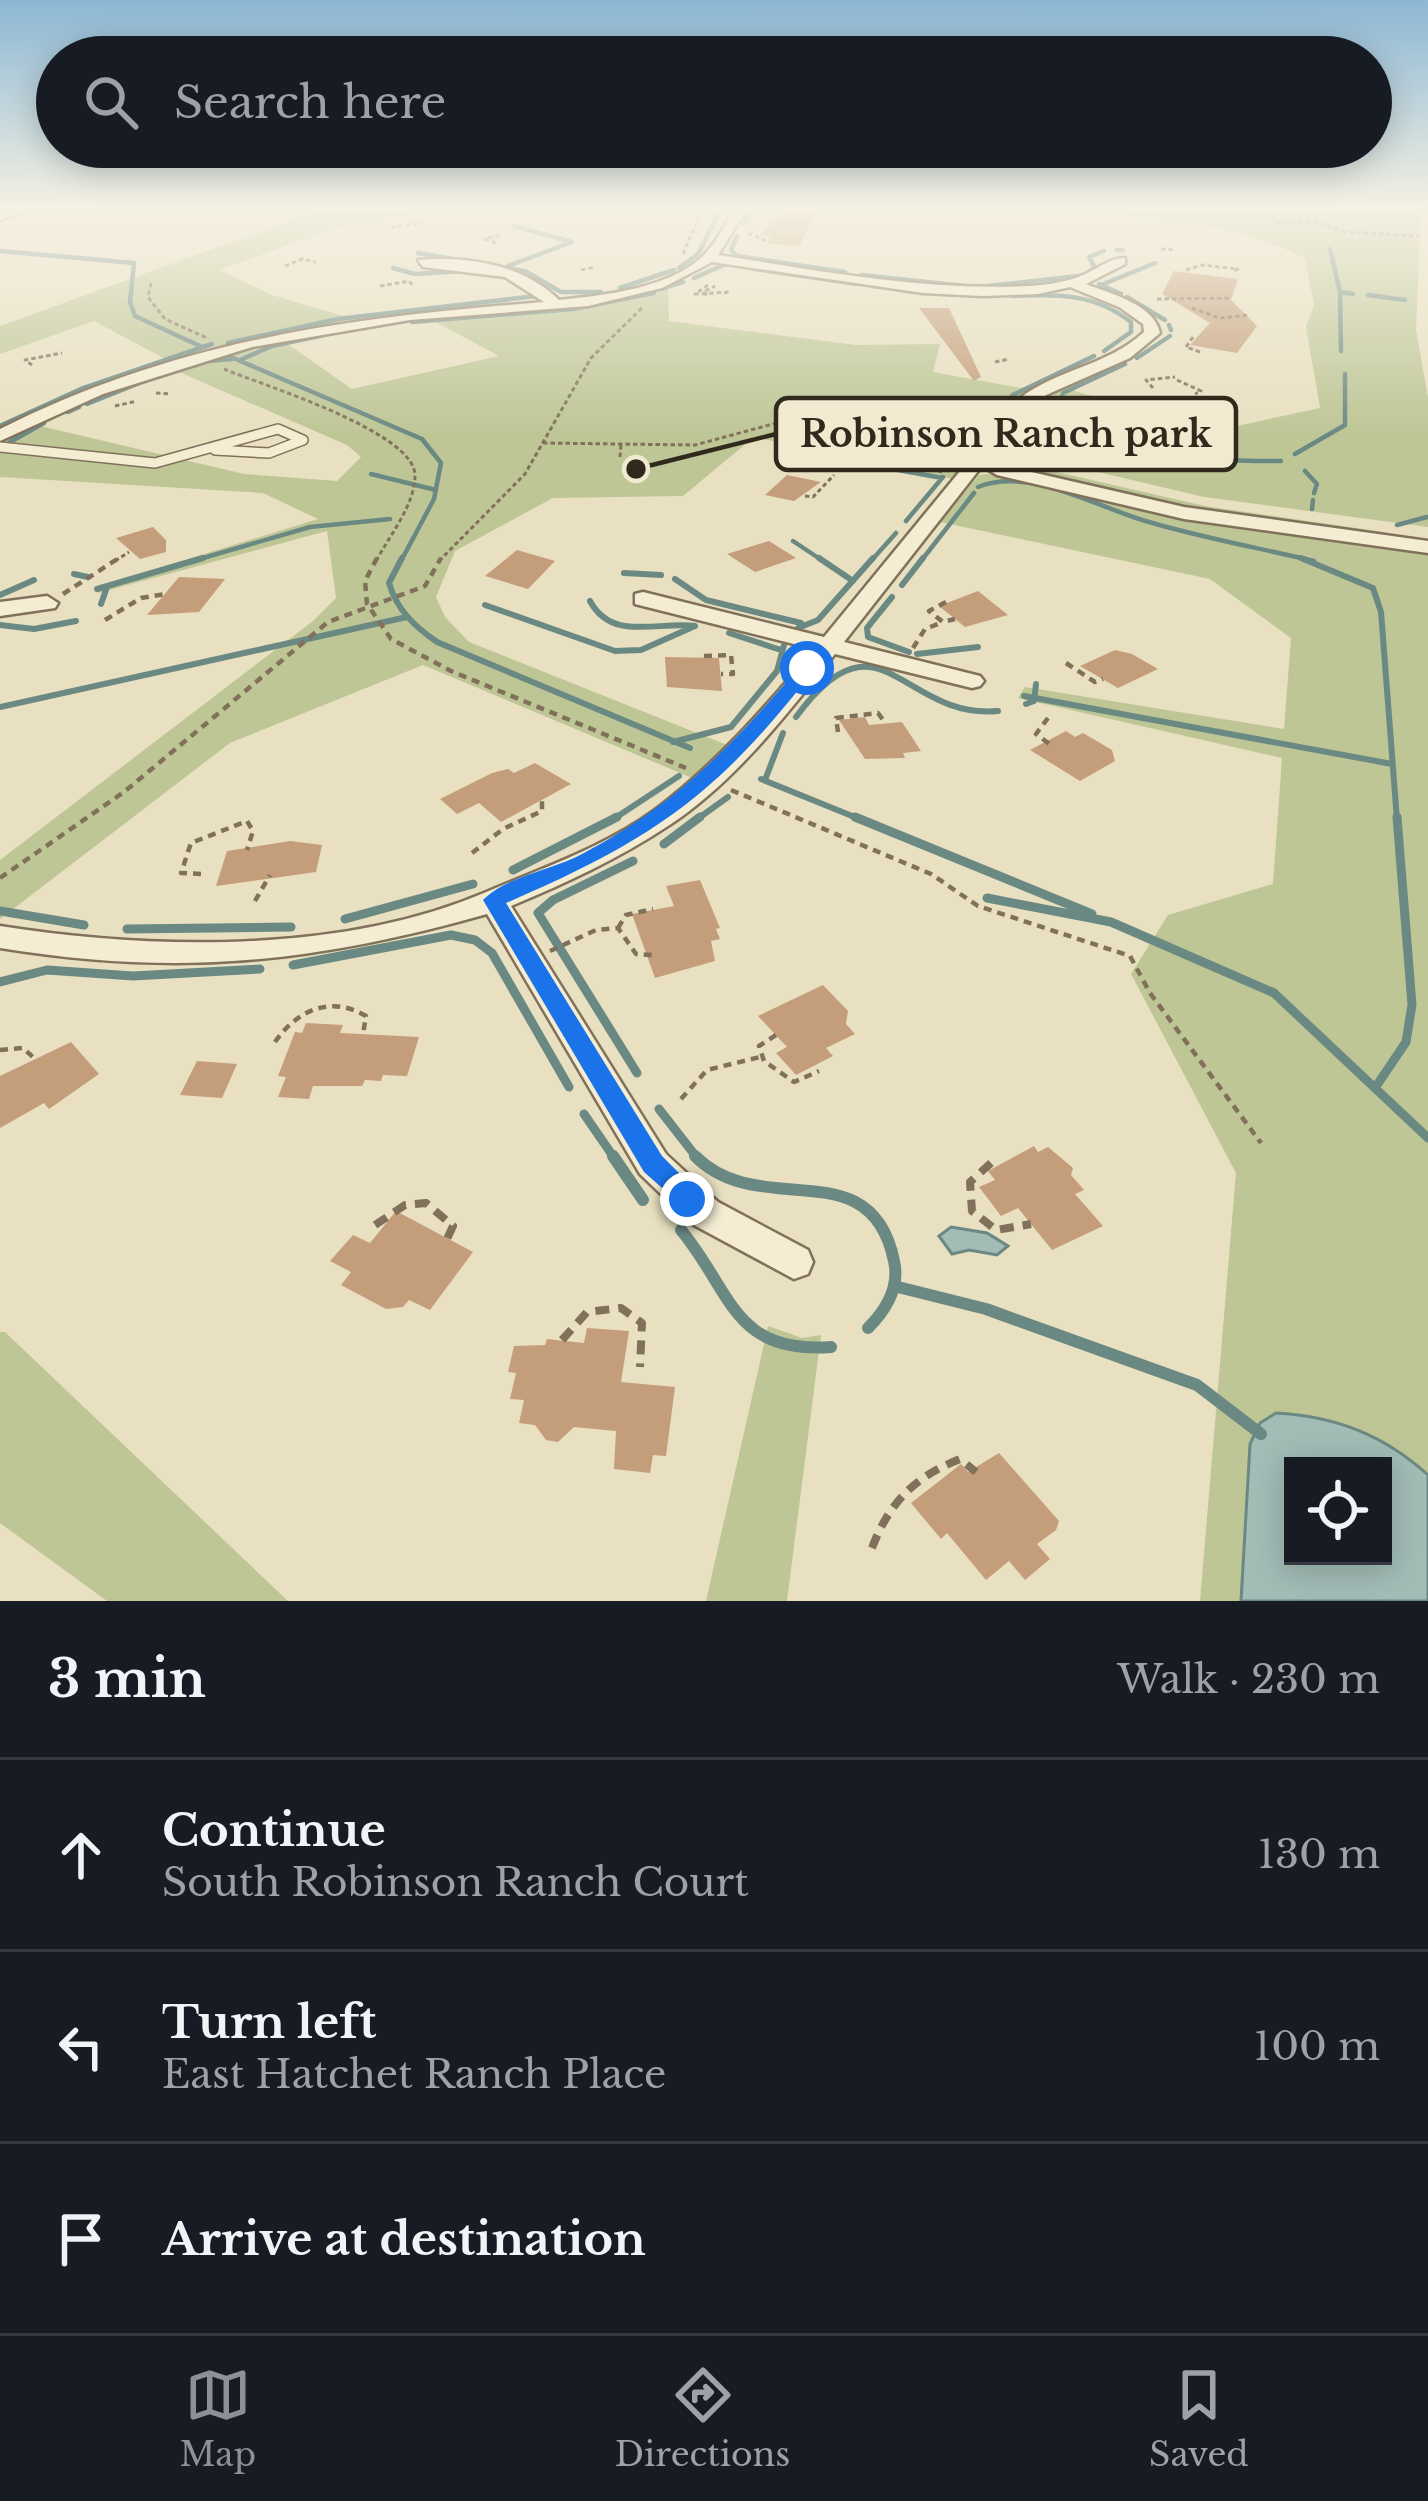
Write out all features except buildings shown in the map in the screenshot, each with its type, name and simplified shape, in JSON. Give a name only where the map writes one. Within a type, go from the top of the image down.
[{"type":"street","points":[[536,285],[553,303]]},
{"type":"street","points":[[0,436],[87,395],[228,349],[390,319],[553,303],[654,285]]},
{"type":"street","points":[[906,285],[952,291],[1062,285]]},
{"type":"street","points":[[0,937],[108,951],[226,952],[353,937],[493,900],[609,849],[691,796],[732,758],[1030,398],[1152,334],[1150,322],[1136,310],[1076,285]]},
{"type":"street","points":[[972,468],[1015,459],[1230,506],[1428,534]]},
{"type":"street","points":[[972,468],[1004,471],[1170,510],[1428,547]]},
{"type":"street","points":[[644,599],[972,681]]},
{"type":"street","points":[[0,609],[47,603]]},
{"type":"street","points":[[493,900],[653,1164],[705,1213],[794,1262]]},
{"type":"lane","points":[[0,447],[136,464],[215,450],[278,429],[303,440],[269,453],[215,450]]},
{"type":"path","points":[[151,285],[151,304],[165,320],[228,349]]},
{"type":"path","points":[[380,286],[387,285]]},
{"type":"path","points":[[708,285],[695,294],[730,292]]},
{"type":"path","points":[[707,295],[703,292],[715,286]]},
{"type":"path","points":[[0,878],[124,792],[328,622],[368,604],[406,597],[425,586],[437,560],[504,500],[592,358],[618,327],[660,295],[647,287]]},
{"type":"path","points":[[1157,299],[1232,298]]},
{"type":"path","points":[[1192,308],[1220,318],[1250,315]]},
{"type":"path","points":[[1192,337],[1186,347],[1200,352]]},
{"type":"path","points":[[32,365],[25,360],[62,352]]},
{"type":"path","points":[[190,359],[347,417],[390,438],[408,455],[416,472],[412,493],[365,581],[368,604],[387,634],[411,652],[699,773]]},
{"type":"path","points":[[995,362],[1009,359]]},
{"type":"path","points":[[1153,388],[1146,380],[1176,378],[1198,386],[1201,391],[1195,394]]},
{"type":"path","points":[[143,412],[137,401],[171,394]]},
{"type":"path","points":[[543,443],[704,443],[817,411],[898,417],[963,431],[930,467],[972,468]]},
{"type":"path","points":[[620,457],[621,444]]},
{"type":"path","points":[[805,496],[813,497],[834,476]]},
{"type":"path","points":[[47,603],[129,552]]},
{"type":"path","points":[[105,620],[141,598],[165,594]]},
{"type":"path","points":[[943,622],[928,608],[946,602]]},
{"type":"path","points":[[904,664],[920,634],[955,619]]},
{"type":"path","points":[[704,656],[730,655],[733,674],[721,674]]},
{"type":"path","points":[[1066,663],[1095,682],[1103,679]]},
{"type":"path","points":[[838,732],[836,718],[878,713],[886,724]]},
{"type":"path","points":[[1048,718],[1036,734],[1051,745]]},
{"type":"path","points":[[721,785],[932,874],[978,907],[1130,956],[1150,993],[1261,1143]]},
{"type":"path","points":[[472,853],[503,829],[542,811],[542,798]]},
{"type":"path","points":[[201,874],[181,873],[188,846],[247,821],[253,831],[247,850]]},
{"type":"path","points":[[255,901],[270,875]]},
{"type":"path","points":[[618,928],[626,915],[653,909]]},
{"type":"path","points":[[528,959],[596,930],[618,928]]},
{"type":"path","points":[[618,928],[636,954],[652,955]]},
{"type":"path","points":[[275,1042],[298,1014],[334,1005],[366,1016],[363,1034]]},
{"type":"path","points":[[776,1035],[759,1046],[760,1057],[794,1082],[819,1070]]},
{"type":"path","points":[[0,1050],[23,1048],[34,1058]]},
{"type":"path","points":[[680,1099],[707,1070],[760,1057]]},
{"type":"path","points":[[991,1163],[970,1182],[972,1211],[995,1230],[1031,1224]]},
{"type":"path","points":[[375,1225],[395,1204],[418,1201],[450,1218],[453,1226],[447,1239]]},
{"type":"path","points":[[562,1340],[572,1323],[594,1308],[627,1310],[642,1323],[640,1367]]},
{"type":"path","points":[[872,1548],[894,1500],[925,1483],[942,1462],[960,1459],[976,1472]]},
{"type":"green space","points":[[114,285],[250,285],[353,319],[171,362],[94,321],[0,354],[0,326]]},
{"type":"green space","points":[[668,285],[669,321],[856,345],[940,344],[933,372],[1032,390],[1011,407],[953,479],[754,437],[683,496],[553,498],[455,551],[436,597],[445,617],[469,642],[727,745],[692,778],[423,665],[230,743],[0,919],[0,860],[313,621],[336,598],[327,531],[98,593],[94,588],[318,519],[263,493],[0,477],[0,442],[32,424],[244,474],[337,481],[361,457],[347,445],[172,369],[282,340],[352,389],[499,356],[428,318]]},
{"type":"green space","points":[[1310,285],[1418,285],[1416,330],[1428,397],[1428,527],[1204,497],[1004,450],[1039,401],[1062,387],[1209,432],[1320,408],[1306,327],[1314,305]]},
{"type":"green space","points":[[1026,465],[1205,506],[1404,535],[1188,509],[1015,467]]},
{"type":"green space","points":[[996,473],[1215,523],[1428,555],[1428,1601],[1200,1601],[1236,1173],[1131,974],[1168,915],[1273,884],[1282,758],[1018,698],[1025,687],[1284,729],[1291,638],[1210,579],[940,522],[979,475]]},
{"type":"green space","points":[[768,1326],[802,1338],[821,1335],[787,1601],[706,1601]]},
{"type":"green space","points":[[0,1332],[288,1601],[107,1601],[0,1523]]},
{"type":"water","points":[[951,1227],[987,1233],[1008,1246],[997,1255],[969,1250],[952,1254],[939,1236]]},
{"type":"water","points":[[1276,1413],[1318,1418],[1376,1439],[1428,1475],[1428,1601],[1241,1601],[1250,1444],[1260,1423]]},
{"type":"waterway","points":[[132,285],[135,316],[202,347]]},
{"type":"waterway","points":[[549,285],[561,292],[601,292]]},
{"type":"waterway","points":[[620,288],[630,285]]},
{"type":"waterway","points":[[660,289],[674,285]]},
{"type":"waterway","points":[[952,285],[964,286]]},
{"type":"waterway","points":[[979,287],[1000,285]]},
{"type":"waterway","points":[[1101,285],[1121,294]]},
{"type":"waterway","points":[[1338,285],[1340,292]]},
{"type":"waterway","points":[[873,286],[991,296]]},
{"type":"waterway","points":[[1340,292],[1353,294]]},
{"type":"waterway","points":[[1340,292],[1341,351]]},
{"type":"waterway","points":[[412,322],[573,309],[654,293]]},
{"type":"waterway","points":[[1368,295],[1405,300]]},
{"type":"waterway","points":[[228,343],[338,319],[537,296]]},
{"type":"waterway","points":[[1012,296],[1074,297],[1117,312],[1131,322],[1131,332],[1104,351]]},
{"type":"waterway","points":[[1127,297],[1165,320]]},
{"type":"waterway","points":[[1169,325],[1171,330]]},
{"type":"waterway","points":[[240,360],[272,346],[324,335]]},
{"type":"waterway","points":[[1137,358],[1170,336]]},
{"type":"waterway","points":[[0,426],[81,389],[212,344]]},
{"type":"waterway","points":[[948,470],[1013,395],[1094,356]]},
{"type":"waterway","points":[[231,357],[422,439],[441,463],[436,490]]},
{"type":"waterway","points":[[209,361],[232,359]]},
{"type":"waterway","points":[[1125,364],[1063,393],[1060,406],[1111,435],[1165,452],[1281,461]]},
{"type":"waterway","points":[[1295,454],[1345,425],[1345,374]]},
{"type":"waterway","points":[[87,404],[147,380]]},
{"type":"waterway","points":[[68,412],[79,407]]},
{"type":"waterway","points":[[10,442],[44,423]]},
{"type":"waterway","points":[[785,463],[843,460],[942,478]]},
{"type":"waterway","points":[[1305,471],[1317,484],[1314,493]]},
{"type":"waterway","points":[[371,474],[436,490]]},
{"type":"waterway","points":[[906,521],[943,477]]},
{"type":"waterway","points":[[978,487],[998,482],[1042,485],[1169,528],[1301,558]]},
{"type":"waterway","points":[[401,561],[436,490]]},
{"type":"waterway","points":[[921,561],[974,493]]},
{"type":"waterway","points":[[1312,509],[1313,500]]},
{"type":"waterway","points":[[1397,525],[1427,517]]},
{"type":"waterway","points":[[193,561],[310,527],[390,519]]},
{"type":"waterway","points":[[871,561],[896,533]]},
{"type":"waterway","points":[[793,541],[823,561]]},
{"type":"waterway","points":[[97,589],[203,558]]},
{"type":"waterway","points":[[402,558],[389,583],[407,617]]},
{"type":"waterway","points":[[819,558],[853,581]]},
{"type":"waterway","points":[[853,581],[873,558]]},
{"type":"waterway","points":[[902,585],[923,558]]},
{"type":"waterway","points":[[1301,558],[1314,561]]},
{"type":"waterway","points":[[1301,558],[1373,588],[1381,612],[1397,820]]},
{"type":"waterway","points":[[624,573],[661,575]]},
{"type":"waterway","points":[[74,574],[88,577]]},
{"type":"waterway","points":[[675,579],[706,600],[801,623]]},
{"type":"waterway","points":[[0,595],[34,580]]},
{"type":"waterway","points":[[798,628],[818,620],[853,581]]},
{"type":"waterway","points":[[101,604],[107,587]]},
{"type":"waterway","points":[[892,597],[867,628],[868,637],[909,652]]},
{"type":"waterway","points":[[485,605],[615,651],[641,650],[695,626],[623,626],[599,614],[590,601]]},
{"type":"waterway","points":[[0,707],[407,617]]},
{"type":"waterway","points":[[407,617],[437,642],[675,742]]},
{"type":"waterway","points":[[0,625],[34,629],[76,621]]},
{"type":"waterway","points":[[729,633],[781,650]]},
{"type":"waterway","points":[[675,742],[731,727],[777,671],[784,645]]},
{"type":"waterway","points":[[917,654],[978,647]]},
{"type":"waterway","points":[[796,717],[825,684],[850,669],[872,667],[938,700],[965,709],[998,711]]},
{"type":"waterway","points":[[1034,698],[1036,684]]},
{"type":"waterway","points":[[1024,696],[1034,698]]},
{"type":"waterway","points":[[1026,704],[1034,698]]},
{"type":"waterway","points":[[1034,698],[1392,764]]},
{"type":"waterway","points":[[765,780],[783,733]]},
{"type":"waterway","points":[[675,742],[690,748]]},
{"type":"waterway","points":[[615,818],[679,776]]},
{"type":"waterway","points":[[761,779],[862,820]]},
{"type":"waterway","points":[[696,820],[728,797]]},
{"type":"waterway","points":[[696,820],[700,817]]},
{"type":"waterway","points":[[855,817],[1092,914]]},
{"type":"waterway","points":[[1375,1088],[1406,1042],[1412,1005],[1397,817]]},
{"type":"waterway","points":[[513,870],[615,818]]},
{"type":"waterway","points":[[664,844],[696,820]]},
{"type":"waterway","points":[[633,861],[553,900],[538,913],[637,1073]]},
{"type":"waterway","points":[[345,919],[473,884]]},
{"type":"waterway","points":[[987,898],[1111,922],[1274,993],[1428,1138]]},
{"type":"waterway","points":[[0,911],[84,925]]},
{"type":"waterway","points":[[127,929],[291,927]]},
{"type":"waterway","points":[[293,965],[451,935],[475,940],[492,953],[569,1087]]},
{"type":"waterway","points":[[0,982],[47,970],[133,976],[260,969]]},
{"type":"waterway","points":[[659,1109],[697,1157]]},
{"type":"waterway","points":[[584,1114],[615,1159]]},
{"type":"waterway","points":[[613,1156],[643,1200]]},
{"type":"waterway","points":[[697,1157],[721,1175],[750,1184],[838,1196],[862,1206],[882,1227],[895,1271],[890,1297],[868,1328]]},
{"type":"waterway","points":[[681,1230],[725,1297],[754,1330],[799,1347],[831,1347]]},
{"type":"waterway","points":[[894,1286],[986,1309],[1197,1385],[1261,1434]]},
{"type":"place","name":"Robinson Ranch park","points":[[636,469]]},
{"type":"route","points":[[687,1199],[653,1164],[493,900],[609,849],[691,796],[732,758],[807,668]]}]
